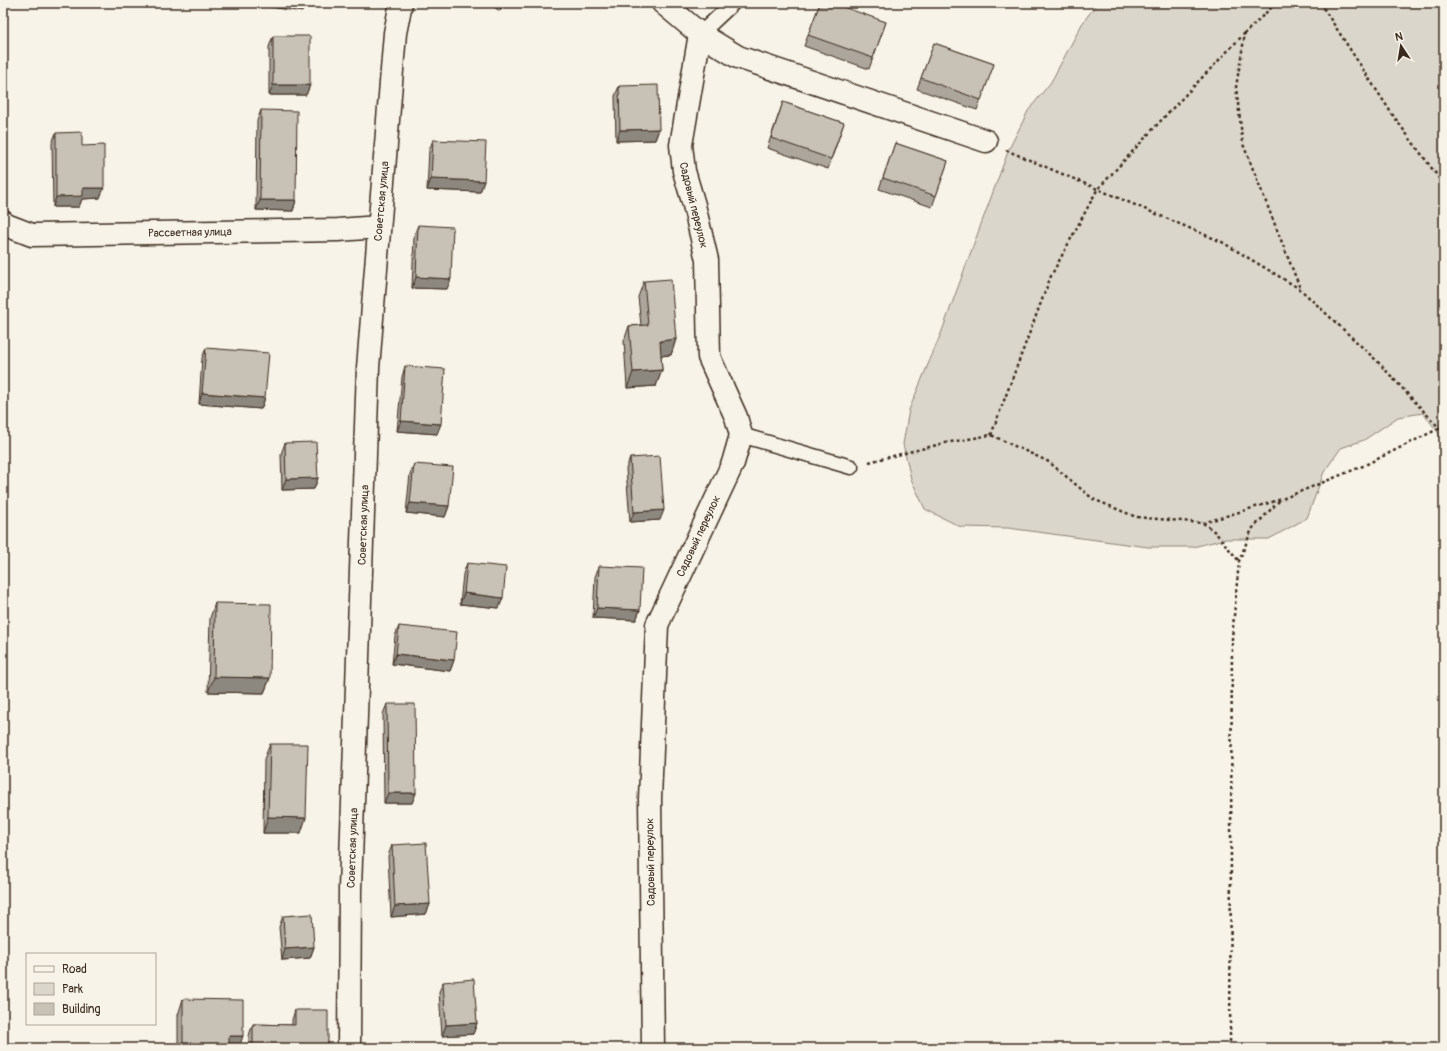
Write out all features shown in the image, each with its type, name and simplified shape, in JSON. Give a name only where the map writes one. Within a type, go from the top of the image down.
[{"type":"street","name":"Советская улица","points":[[349,1048],[350,889],[367,384],[395,33],[401,3]]},
{"type":"street","points":[[663,3],[700,34],[738,57],[986,142]]},
{"type":"street","name":"Садовый переулок","points":[[653,1048],[650,799],[656,624],[733,463],[741,435],[736,417],[709,357],[708,260],[684,171],[681,145],[700,34]]},
{"type":"street","name":"Рассветная улица","points":[[3,222],[6,225],[32,234],[338,230],[379,227]]},
{"type":"lane","points":[[700,34],[732,3]]},
{"type":"lane","points":[[741,435],[851,467]]},
{"type":"path","points":[[991,435],[1051,276],[1097,190],[1167,114],[1276,3]]},
{"type":"path","points":[[1320,3],[1392,114],[1444,185]]},
{"type":"path","points":[[1245,34],[1236,87],[1243,144],[1300,289]]},
{"type":"path","points":[[986,142],[1222,242],[1300,289],[1377,361],[1444,433]]},
{"type":"path","points":[[851,467],[945,443],[991,435],[1049,462],[1093,499],[1136,517],[1203,522],[1282,499],[1363,466],[1444,426]]},
{"type":"path","points":[[1230,1048],[1232,638],[1239,561],[1252,530],[1282,499]]},
{"type":"path","points":[[1203,522],[1215,532],[1239,561]]},
{"type":"green space","points":[[1097,3],[1444,3],[1444,447],[1438,432],[1423,413],[1398,417],[1364,440],[1341,448],[1324,472],[1307,518],[1269,539],[1225,539],[1193,547],[1148,547],[1008,528],[961,527],[925,509],[911,479],[903,444],[909,410],[942,331],[1009,149],[1028,111],[1051,82],[1082,24]]},
{"type":"building","points":[[820,3],[832,3],[886,22],[873,58],[808,35]]},
{"type":"building","points":[[273,36],[310,36],[310,85],[273,85]]},
{"type":"building","points":[[934,43],[994,64],[981,100],[921,78]]},
{"type":"building","points":[[658,85],[659,129],[620,130],[619,86]]},
{"type":"building","points":[[783,102],[844,123],[831,159],[771,138]]},
{"type":"building","points":[[261,110],[297,111],[296,200],[260,200]]},
{"type":"building","points":[[82,132],[82,146],[104,145],[104,188],[83,188],[83,196],[56,197],[56,133]]},
{"type":"building","points":[[433,140],[486,142],[484,181],[431,179]]},
{"type":"building","points":[[895,143],[948,161],[936,196],[883,178]]},
{"type":"building","points":[[418,225],[453,227],[451,279],[416,277]]},
{"type":"building","points":[[671,279],[676,339],[660,341],[662,370],[633,372],[629,326],[648,325],[644,281]]},
{"type":"building","points":[[206,348],[269,353],[265,398],[202,393]]},
{"type":"building","points":[[405,366],[445,369],[441,424],[401,421]]},
{"type":"building","points":[[316,442],[318,478],[286,479],[285,443]]},
{"type":"building","points":[[660,456],[664,510],[634,512],[630,458]]},
{"type":"building","points":[[414,464],[453,467],[449,506],[410,503]]},
{"type":"building","points":[[467,563],[506,567],[503,598],[464,593]]},
{"type":"building","points":[[599,566],[642,568],[640,610],[597,608]]},
{"type":"building","points":[[215,603],[271,604],[270,678],[214,677]]},
{"type":"building","points":[[399,626],[457,632],[454,660],[396,654]]},
{"type":"building","points":[[387,704],[415,704],[416,793],[388,793]]},
{"type":"building","points":[[270,744],[308,744],[306,818],[268,817]]},
{"type":"building","points":[[426,843],[430,904],[395,906],[392,845]]},
{"type":"building","points":[[312,914],[314,947],[285,949],[283,916]]},
{"type":"building","points":[[474,979],[477,1023],[446,1025],[443,982]]},
{"type":"building","points":[[183,999],[243,1000],[243,1036],[229,1036],[229,1048],[183,1048]]},
{"type":"building","points":[[295,1010],[328,1010],[328,1048],[253,1048],[253,1024],[295,1025]]}]
